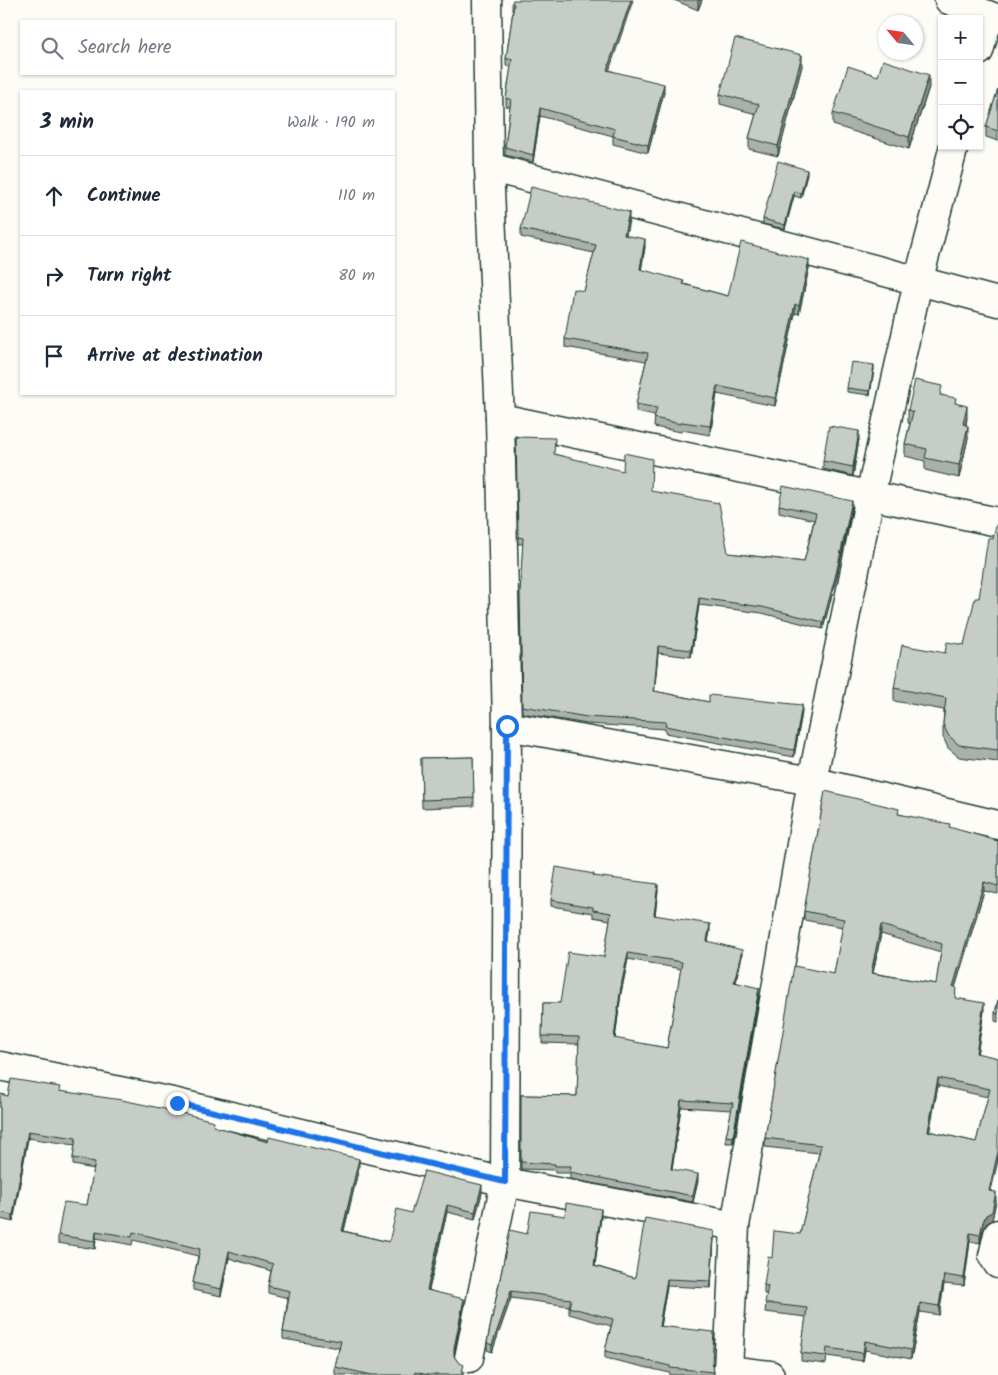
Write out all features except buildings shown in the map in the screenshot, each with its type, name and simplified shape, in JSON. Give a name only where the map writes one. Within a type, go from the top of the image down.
[{"type":"street","points":[[469,1358],[505,1182],[507,726],[500,418],[489,168],[487,0]]},
{"type":"street","points":[[950,0],[993,18],[983,42]]},
{"type":"street","points":[[770,1375],[728,1370],[735,1226],[812,781],[870,496],[918,282],[953,150]]},
{"type":"street","points":[[489,168],[998,302]]},
{"type":"street","points":[[500,418],[998,522]]},
{"type":"street","points":[[507,726],[812,781],[998,825]]},
{"type":"street","points":[[0,1066],[177,1103],[505,1182],[735,1226]]},
{"type":"street","points":[[998,1234],[993,1256],[998,1264]]},
{"type":"route","points":[[177,1103],[505,1182],[507,726]]}]
